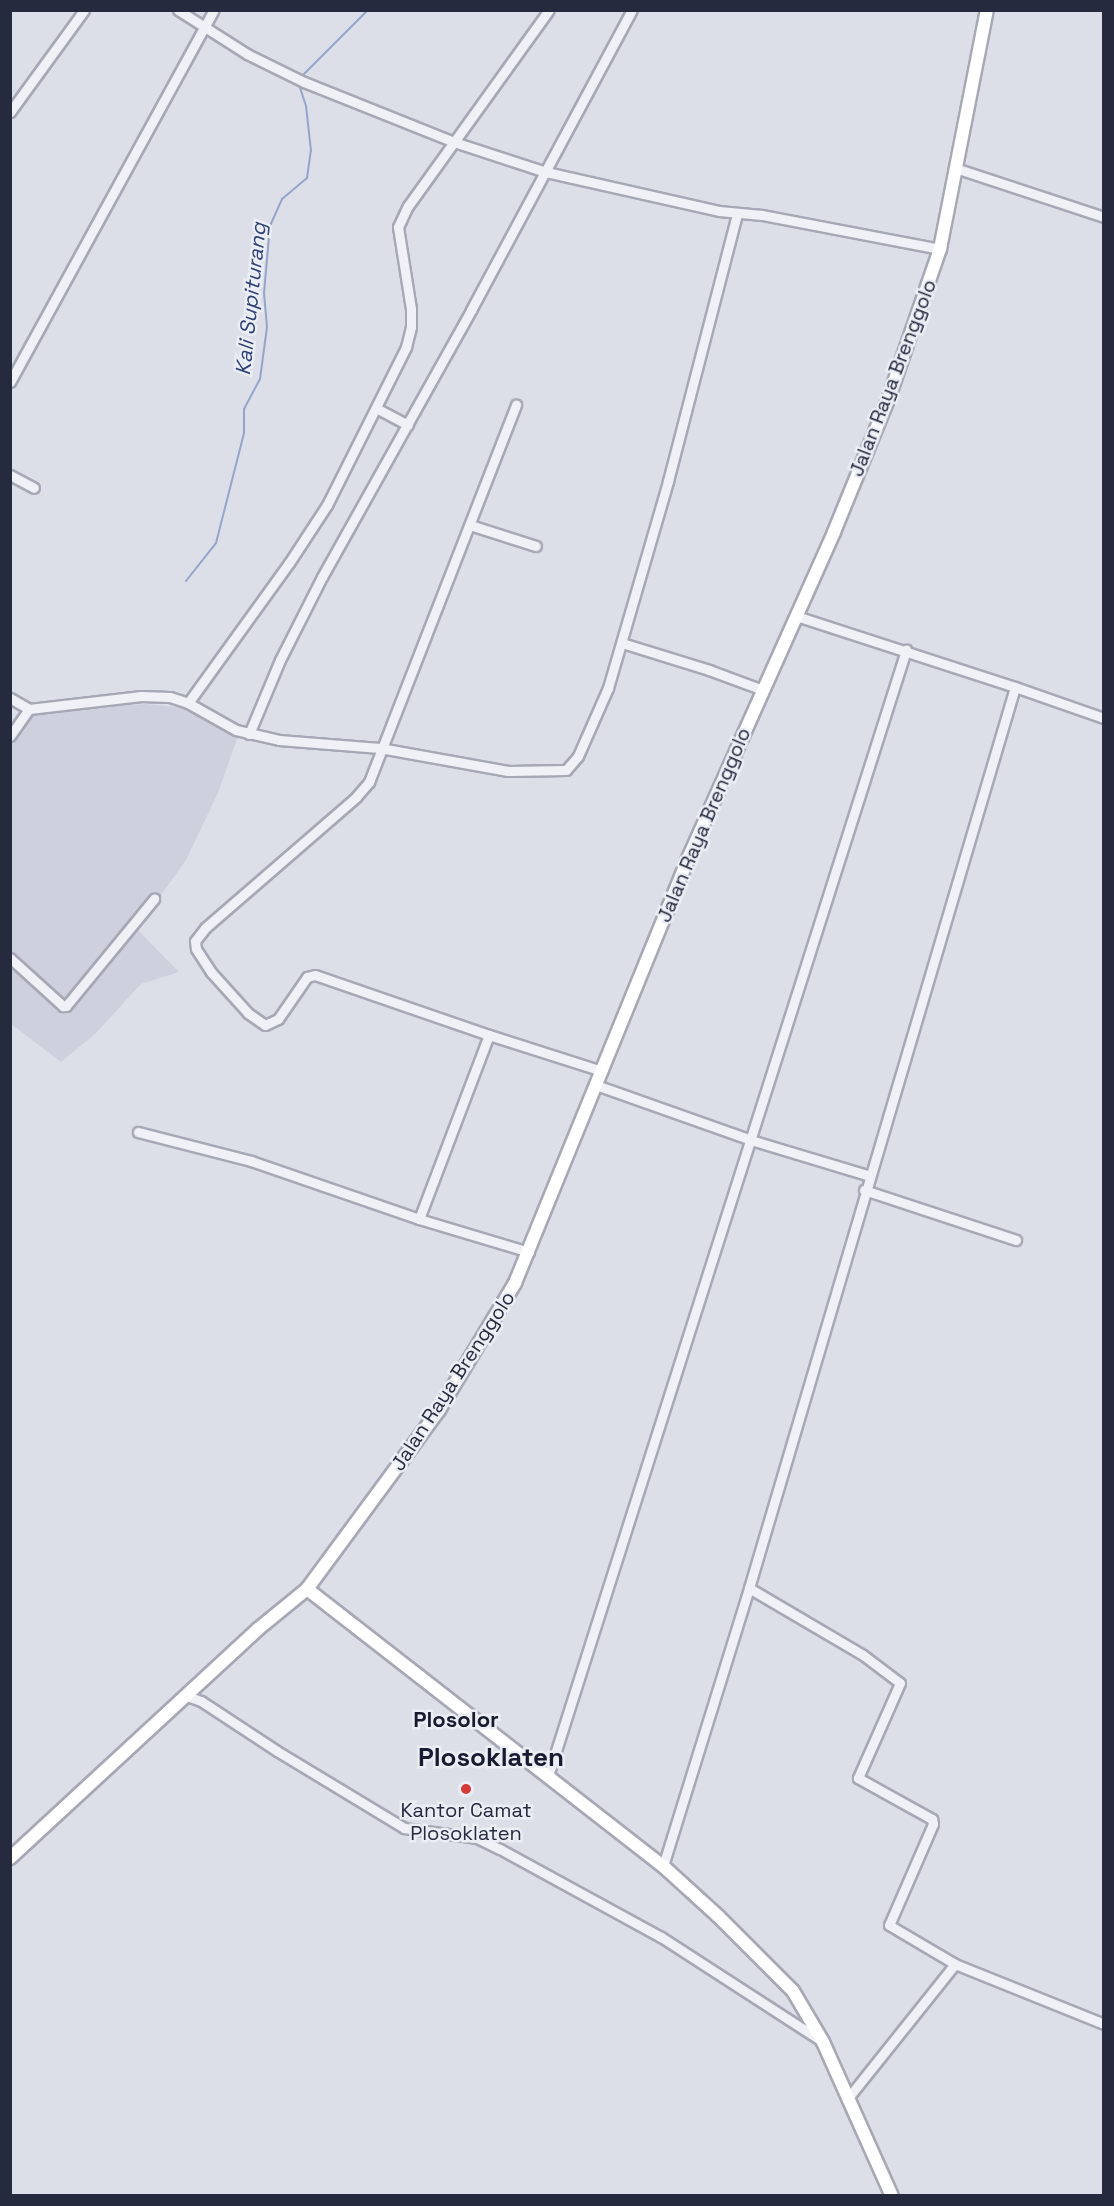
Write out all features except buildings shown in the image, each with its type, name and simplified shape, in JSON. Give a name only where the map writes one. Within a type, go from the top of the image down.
[{"type":"main road","name":"Jalan Raya Brenggolo","points":[[10,1858],[307,1589],[439,1410],[498,1316],[529,1252],[687,861],[796,616],[889,397],[940,249],[958,169],[987,10]]},
{"type":"main road","points":[[307,1589],[663,1866],[718,1916],[793,1991],[822,2042],[892,2196]]},
{"type":"street","points":[[10,112],[84,10]]},
{"type":"street","points":[[178,10],[204,28],[304,82],[454,142],[546,172],[632,193],[737,214],[762,215],[940,249]]},
{"type":"street","points":[[10,382],[214,10]]},
{"type":"street","points":[[188,703],[289,563],[327,505],[406,347],[411,327],[411,309],[398,227],[408,206],[549,10]]},
{"type":"street","points":[[249,734],[280,660],[322,577],[408,425],[632,10]]},
{"type":"street","points":[[958,169],[1104,217]]},
{"type":"street","points":[[10,698],[29,710],[155,696],[188,703],[249,734],[279,740],[380,748],[508,771],[566,770],[578,756],[608,688],[668,481],[737,214]]},
{"type":"street","points":[[516,405],[420,655],[380,748],[369,782],[356,797],[205,928],[195,941],[196,949],[229,993],[248,1013],[265,1025],[278,1019],[307,977],[315,975],[602,1071]]},
{"type":"street","points":[[376,408],[408,425]]},
{"type":"street","points":[[10,475],[34,488]]},
{"type":"street","points":[[470,525],[536,546]]},
{"type":"street","points":[[796,616],[906,650],[1104,718]]},
{"type":"street","points":[[621,643],[709,670],[763,690]]},
{"type":"street","points":[[548,1776],[906,650]]},
{"type":"street","points":[[663,1866],[749,1588],[864,1190],[1015,687]]},
{"type":"street","points":[[10,736],[29,710]]},
{"type":"street","points":[[10,958],[63,1006],[66,1006],[154,898]]},
{"type":"street","points":[[419,1219],[489,1035]]},
{"type":"street","points":[[596,1085],[751,1140],[870,1176]]},
{"type":"street","points":[[138,1132],[251,1161],[419,1219],[529,1252]]},
{"type":"street","points":[[864,1190],[1016,1240]]},
{"type":"street","points":[[749,1588],[863,1655],[900,1683],[858,1778],[933,1821],[888,1923],[956,1964],[1104,2024]]},
{"type":"street","points":[[187,1696],[201,1701],[277,1751],[404,1828],[477,1838],[501,1849],[661,1937],[822,2042]]},
{"type":"street","points":[[848,2098],[956,1964]]},
{"type":"shaded area","points":[[147,704],[185,708],[238,736],[218,793],[186,860],[137,929],[179,972],[141,984],[95,1034],[61,1062],[11,1024],[10,726],[21,711]]},
{"type":"waterway","name":"Kali Supiturang","points":[[301,77],[368,10]]},
{"type":"waterway","name":"Kali Supiturang","points":[[186,581],[216,543],[244,433],[244,409],[260,379],[267,327],[264,293],[270,226],[282,199],[307,178],[311,151],[306,106],[298,82]]},
{"type":"place","name":"Kantor Camat Plosoklaten","points":[[466,1789]]},
{"type":"district","name":"Plosolor","points":[[456,1720]]},
{"type":"district","name":"Plosoklaten","points":[[491,1758]]}]
